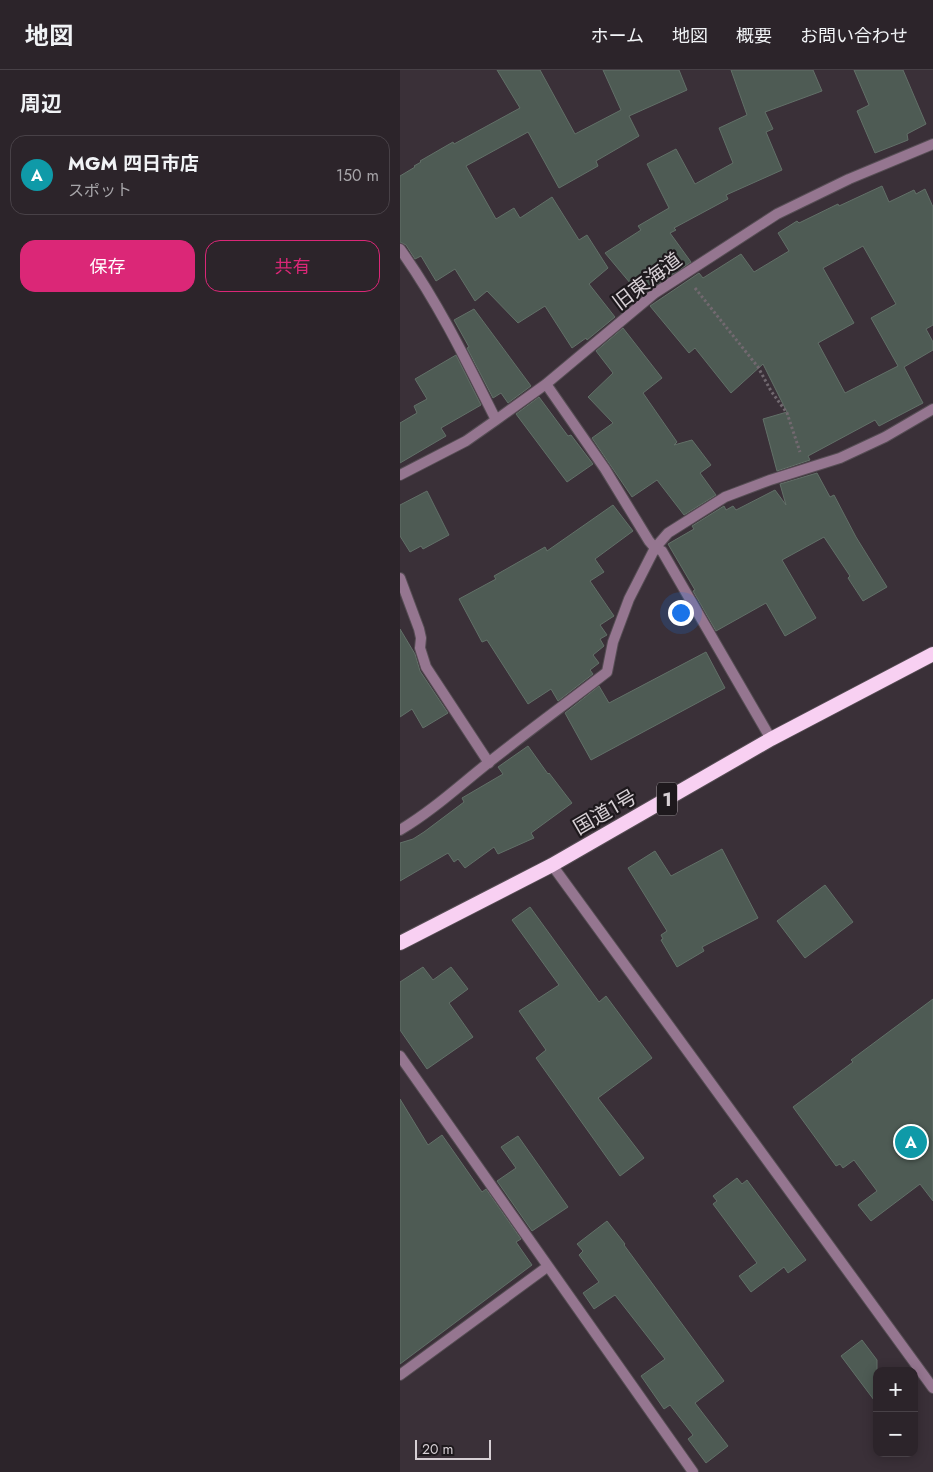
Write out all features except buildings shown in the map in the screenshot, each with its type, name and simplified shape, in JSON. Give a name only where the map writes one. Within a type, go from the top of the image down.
[{"type":"highway","name":"国道1号","points":[[400,943],[552,865],[771,739],[933,654]]},
{"type":"street","name":"旧東海道","points":[[400,475],[466,441],[546,384],[655,293],[777,214],[849,179],[933,144]]},
{"type":"street","points":[[400,249],[460,348],[496,420]]},
{"type":"street","points":[[546,384],[605,469],[655,548],[662,551],[771,739]]},
{"type":"street","points":[[400,830],[417,820],[607,672],[618,623],[655,548],[668,533],[725,497],[770,480],[840,458],[884,437],[933,409]]},
{"type":"street","points":[[400,578],[419,628],[420,648],[426,667],[489,763]]},
{"type":"street","points":[[552,865],[933,1388]]},
{"type":"street","points":[[400,1056],[693,1472]]},
{"type":"street","points":[[400,1375],[547,1267]]},
{"type":"path","points":[[683,274],[758,367],[771,391],[787,413],[806,470]]},
{"type":"place","name":"MGM 四日市店","points":[[911,1142]]}]
